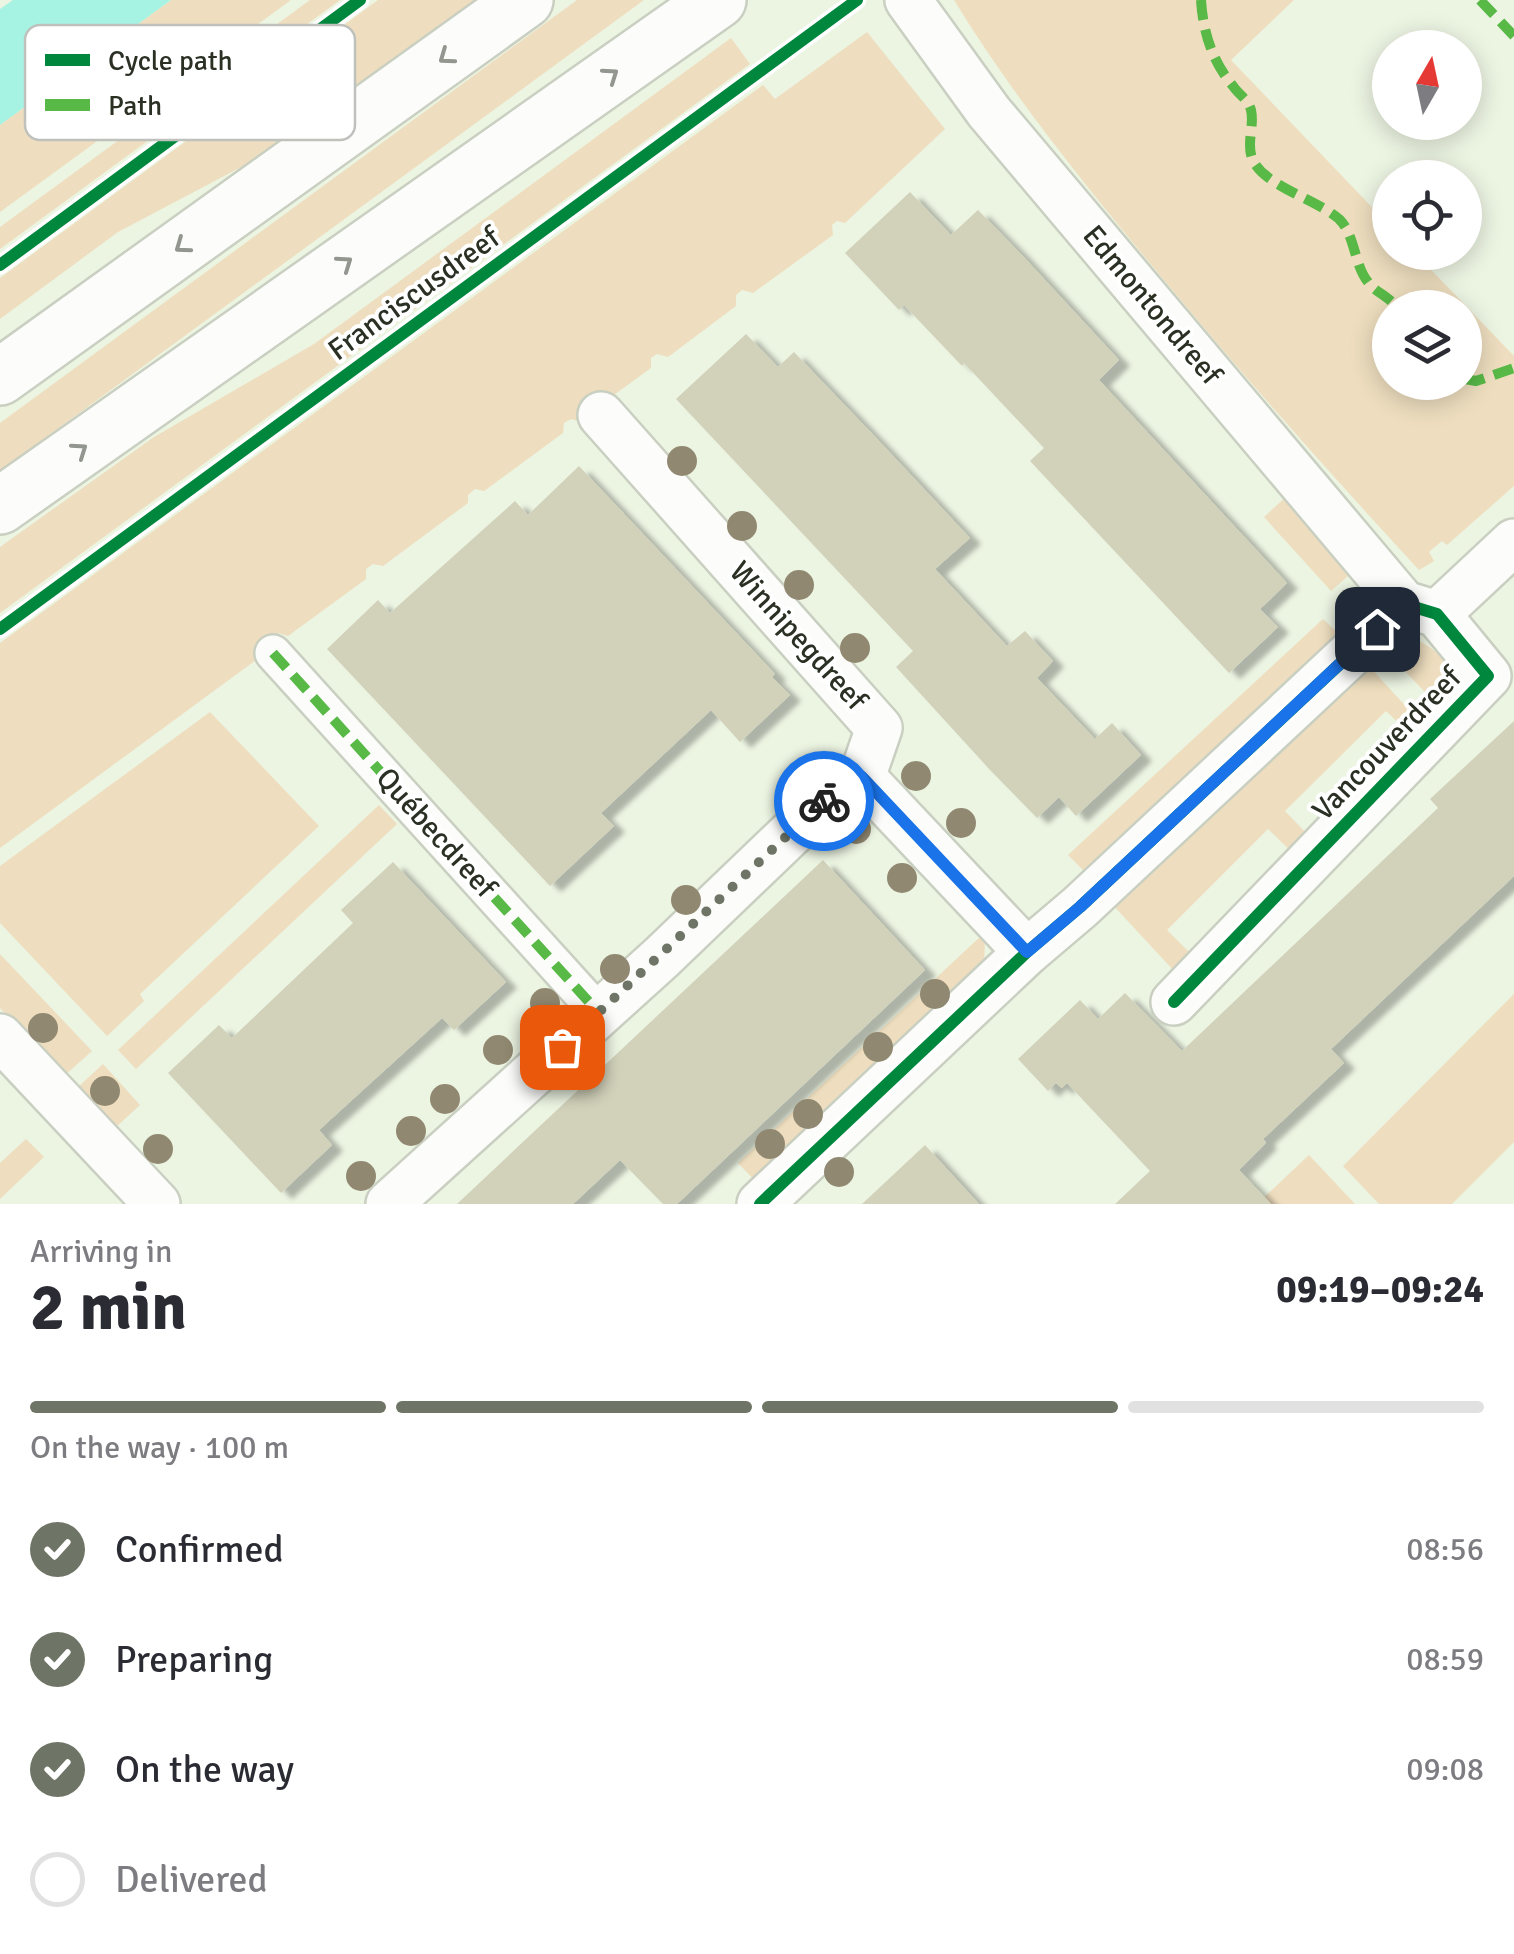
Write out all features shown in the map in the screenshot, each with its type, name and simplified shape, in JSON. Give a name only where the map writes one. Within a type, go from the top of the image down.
[{"type":"main road","points":[[355,122],[525,0]]},
{"type":"main road","points":[[0,506],[718,0]]},
{"type":"main road","points":[[0,376],[330,140]]},
{"type":"street","name":"Edmontondreef","points":[[908,0],[990,112],[1421,609]]},
{"type":"street","name":"Winnipegdreef","points":[[601,415],[879,728],[862,777]]},
{"type":"street","points":[[785,1197],[1027,952],[1421,609],[1514,542]]},
{"type":"street","name":"Vancouverdreef","points":[[1174,1002],[1488,676],[1421,609]]},
{"type":"street","name":"Québecdreef","points":[[274,654],[599,1013]]},
{"type":"street","points":[[389,1204],[832,794],[862,777],[1027,952]]},
{"type":"street","points":[[0,1037],[157,1204]]},
{"type":"shaded area","points":[[171,0],[291,0],[257,25],[137,25]]},
{"type":"shaded area","points":[[310,0],[340,0],[306,25],[276,25]]},
{"type":"shaded area","points":[[378,0],[476,0],[355,89],[355,25],[344,25]]},
{"type":"shaded area","points":[[577,0],[644,0],[0,471],[0,423]]},
{"type":"shaded area","points":[[954,0],[1294,0],[1231,60],[1372,207],[1372,270],[1431,270],[1451,290],[1372,290],[1372,400],[1482,400],[1482,323],[1514,356],[1514,486],[1447,545],[1442,541],[1429,552],[1434,561],[1419,570],[1274,409],[1134,244],[995,64]]},
{"type":"shaded area","points":[[867,32],[945,129],[845,223],[837,221],[832,225],[833,235],[753,293],[742,290],[736,295],[736,306],[668,357],[657,354],[651,358],[651,368],[578,421],[564,423],[563,433],[484,491],[475,489],[468,495],[468,503],[383,566],[373,564],[366,569],[366,579],[288,636],[278,633],[272,637],[271,649],[0,848],[0,643],[763,85],[775,99]]},
{"type":"shaded area","points":[[731,38],[750,64],[0,613],[0,547],[154,437],[314,344]]},
{"type":"shaded area","points":[[25,107],[25,140],[99,140],[0,212],[0,125]]},
{"type":"shaded area","points":[[119,140],[149,140],[0,249],[0,227]]},
{"type":"shaded area","points":[[188,140],[286,140],[118,232],[0,319],[0,278]]},
{"type":"shaded area","points":[[1289,494],[1357,568],[1331,591],[1264,517]]},
{"type":"shaded area","points":[[1323,619],[1339,634],[1085,872],[1068,855]]},
{"type":"shaded area","points":[[1403,636],[1428,646],[1450,668],[1452,686],[1440,708],[1383,648]]},
{"type":"shaded area","points":[[1367,664],[1423,725],[1412,736],[1386,711],[1285,811],[1310,837],[1294,854],[1268,829],[1167,930],[1192,955],[1175,972],[1111,903]]},
{"type":"shaded area","points":[[210,712],[319,826],[140,994],[144,1001],[107,1036],[0,923],[0,866]]},
{"type":"shaded area","points":[[379,805],[397,824],[136,1069],[118,1050]]},
{"type":"shaded area","points":[[982,935],[984,968],[756,1182],[738,1163]]},
{"type":"shaded area","points":[[0,954],[92,1051],[64,1076],[0,1008]]},
{"type":"shaded area","points":[[1514,994],[1514,1142],[1452,1204],[1379,1204],[1343,1166]]},
{"type":"shaded area","points":[[103,1064],[140,1105],[115,1128],[76,1089]]},
{"type":"shaded area","points":[[26,1139],[44,1157],[0,1199],[0,1163]]},
{"type":"shaded area","points":[[1309,1155],[1355,1204],[1257,1204]]},
{"type":"water","points":[[13,0],[171,0],[137,25],[25,25],[25,107],[0,125],[0,9]]},
{"type":"building","points":[[910,192],[951,235],[978,210],[1021,254],[1119,360],[1099,380],[1287,583],[1260,609],[1278,627],[1229,673],[1030,461],[1044,448],[964,363],[962,366],[904,305],[899,310],[845,253]]},
{"type":"building","points":[[746,334],[778,367],[794,352],[881,443],[970,538],[935,569],[1007,646],[1025,631],[1053,661],[1037,678],[1095,739],[1112,723],[1141,755],[1076,816],[1059,797],[1037,818],[991,771],[896,667],[913,651],[676,399]]},
{"type":"building","points":[[579,466],[775,674],[772,677],[790,695],[740,742],[711,710],[601,813],[614,826],[550,886],[327,649],[378,600],[390,613],[515,501],[528,515]]},
{"type":"building","points":[[1514,721],[1514,876],[1331,1049],[1344,1063],[1263,1139],[1266,1143],[1239,1170],[1271,1204],[1115,1204],[1150,1171],[1067,1083],[1062,1088],[1056,1083],[1048,1091],[1018,1059],[1080,1000],[1098,1019],[1125,993],[1182,1051],[1438,808],[1430,799]]},
{"type":"building","points":[[823,860],[925,970],[677,1204],[663,1204],[620,1160],[573,1204],[457,1204]]},
{"type":"building","points":[[393,862],[506,982],[454,1030],[442,1018],[319,1130],[332,1145],[281,1193],[168,1073],[219,1025],[232,1038],[353,923],[341,910]]},
{"type":"building","points":[[925,1145],[979,1204],[862,1204]]},
{"type":"marked path","points":[[1201,0],[1206,35],[1214,56],[1251,110],[1250,151],[1255,164],[1282,187],[1339,219],[1363,275],[1376,290]]},
{"type":"marked path","points":[[1480,0],[1514,36]]},
{"type":"marked path","points":[[1482,379],[1514,368]]},
{"type":"marked path","points":[[273,653],[599,1013]]},
{"type":"cycle path","points":[[326,25],[360,0]]},
{"type":"cycle path","name":"Franciscusdreef","points":[[0,629],[857,0]]},
{"type":"cycle path","points":[[0,265],[170,140]]},
{"type":"cycle path","points":[[760,1204],[1404,604],[1437,614],[1488,676],[1174,1002]]},
{"type":"way so far","points":[[562,1047],[824,801]]},
{"type":"route","points":[[824,801],[862,777],[1027,952],[1377,629]]}]
